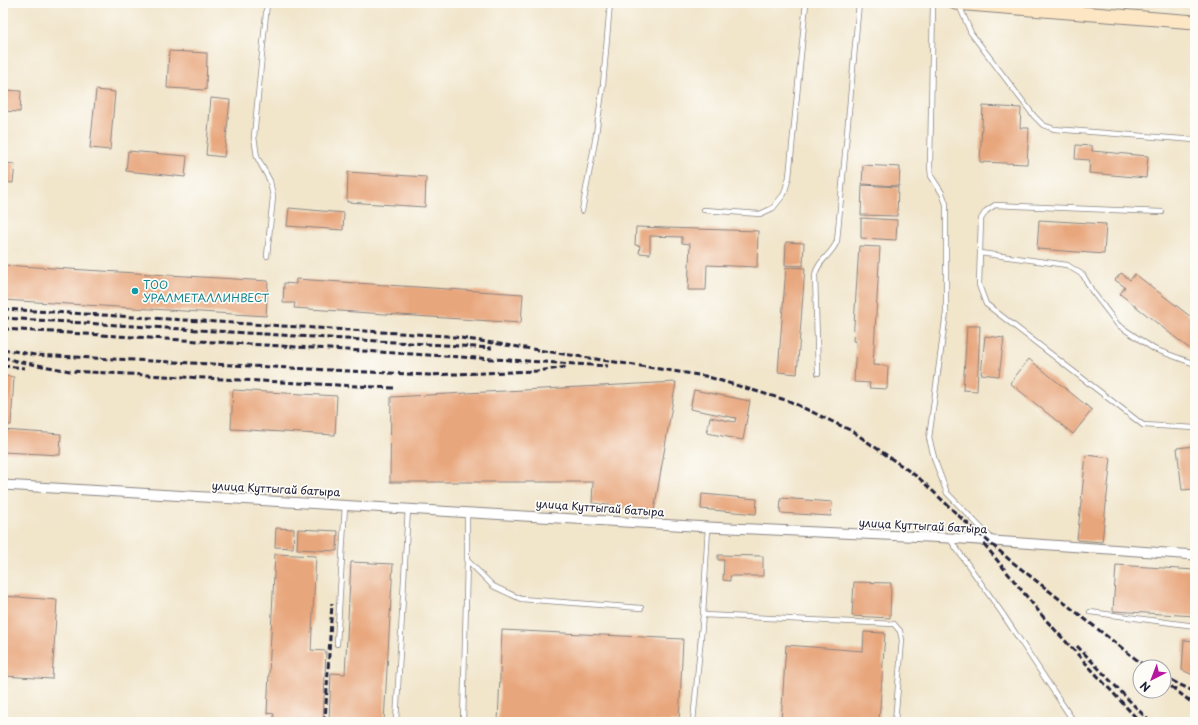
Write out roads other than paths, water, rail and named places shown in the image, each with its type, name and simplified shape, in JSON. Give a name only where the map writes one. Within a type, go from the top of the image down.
[{"type":"main road","points":[[956,3],[1055,7],[1195,22]]},
{"type":"street","name":"улица Куттыгай батыра","points":[[3,485],[708,527],[949,538],[1195,555]]},
{"type":"lane","points":[[266,256],[273,197],[270,181],[257,157],[254,137],[267,3]]},
{"type":"lane","points":[[582,210],[595,141],[603,85],[610,3]]},
{"type":"lane","points":[[704,210],[760,214],[773,208],[784,194],[789,177],[806,3]]},
{"type":"lane","points":[[818,373],[815,275],[817,267],[834,248],[837,241],[859,3]]},
{"type":"lane","points":[[933,3],[930,166],[931,176],[942,193],[946,204],[946,313],[929,438],[935,461],[947,493],[994,542]]},
{"type":"lane","points":[[956,3],[971,32],[1034,116],[1043,125],[1054,129],[1195,140]]},
{"type":"lane","points":[[1162,212],[995,205],[986,211],[981,219],[979,285],[986,304],[1143,425],[1195,428]]},
{"type":"lane","points":[[980,254],[1067,265],[1083,275],[1092,291],[1118,324],[1154,349],[1195,364]]},
{"type":"lane","points":[[337,644],[345,505]]},
{"type":"lane","points":[[396,722],[408,508]]},
{"type":"lane","points":[[463,722],[467,512]]},
{"type":"lane","points":[[692,722],[703,615],[708,527]]},
{"type":"lane","points":[[949,538],[1002,613],[1074,722]]},
{"type":"lane","points":[[467,560],[493,586],[522,599],[641,608]]},
{"type":"lane","points":[[1090,612],[1195,626]]},
{"type":"lane","points":[[703,615],[894,624],[900,630],[902,640],[895,722]]},
{"type":"railway","points":[[3,309],[448,336],[705,376],[789,401],[852,431],[919,478],[960,517],[1011,561],[1136,659]]},
{"type":"railway","points":[[3,318],[492,348]]},
{"type":"railway","points":[[3,329],[608,366]]},
{"type":"railway","points":[[3,349],[35,355],[428,375],[537,371],[568,367]]},
{"type":"railway","points":[[3,357],[16,361],[70,371],[394,388]]},
{"type":"railway","points":[[3,366],[25,368]]},
{"type":"railway","points":[[984,544],[1045,619],[1140,722]]},
{"type":"railway","points":[[325,722],[332,603]]},
{"type":"railway","points":[[1077,646],[1150,722]]},
{"type":"railway","points":[[1172,681],[1195,692]]},
{"type":"railway","points":[[1172,687],[1195,705]]},
{"type":"place","name":"ТОО УРАЛМЕТАЛЛИНВЕСТ","points":[[135,291]]}]
